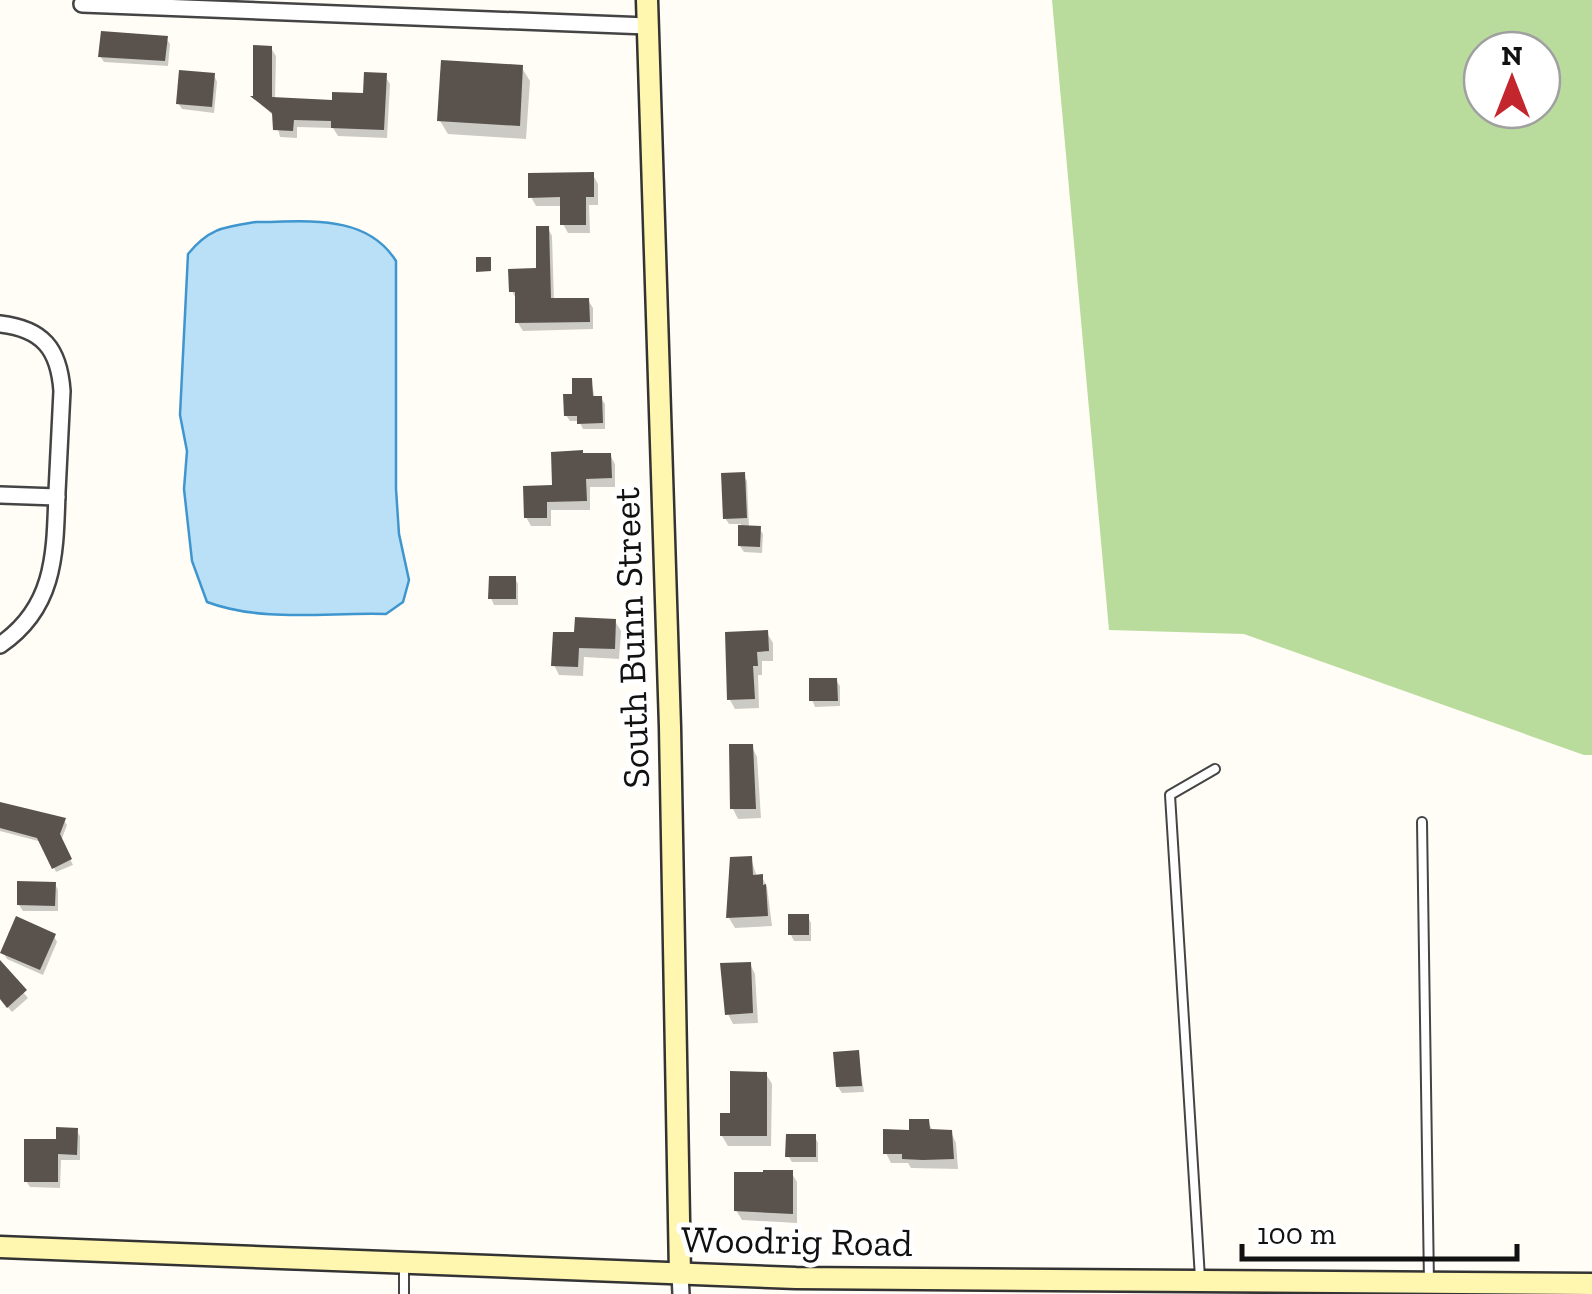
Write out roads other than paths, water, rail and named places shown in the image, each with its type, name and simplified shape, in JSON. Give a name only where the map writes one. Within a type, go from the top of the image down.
[{"type":"street","name":"South Bunn Street","points":[[646,0],[670,726],[681,1284]]},
{"type":"street","points":[[82,4],[266,5],[648,26]]},
{"type":"street","points":[[0,324],[28,331],[51,347],[62,391],[56,547],[44,592],[26,621],[0,645]]},
{"type":"street","points":[[0,495],[57,498]]},
{"type":"street","name":"Woodrig Road","points":[[0,1247],[404,1262],[681,1284],[1592,1284]]},
{"type":"lane","points":[[1200,1283],[1170,794],[1215,768]]},
{"type":"lane","points":[[1422,822],[1429,1283]]},
{"type":"lane","points":[[404,1262],[404,1294]]},
{"type":"water","points":[[256,222],[334,223],[352,228],[383,246],[396,261],[396,489],[399,534],[409,580],[403,602],[386,614],[273,614],[228,608],[207,602],[192,561],[184,489],[187,451],[180,415],[188,254],[218,230]]}]
